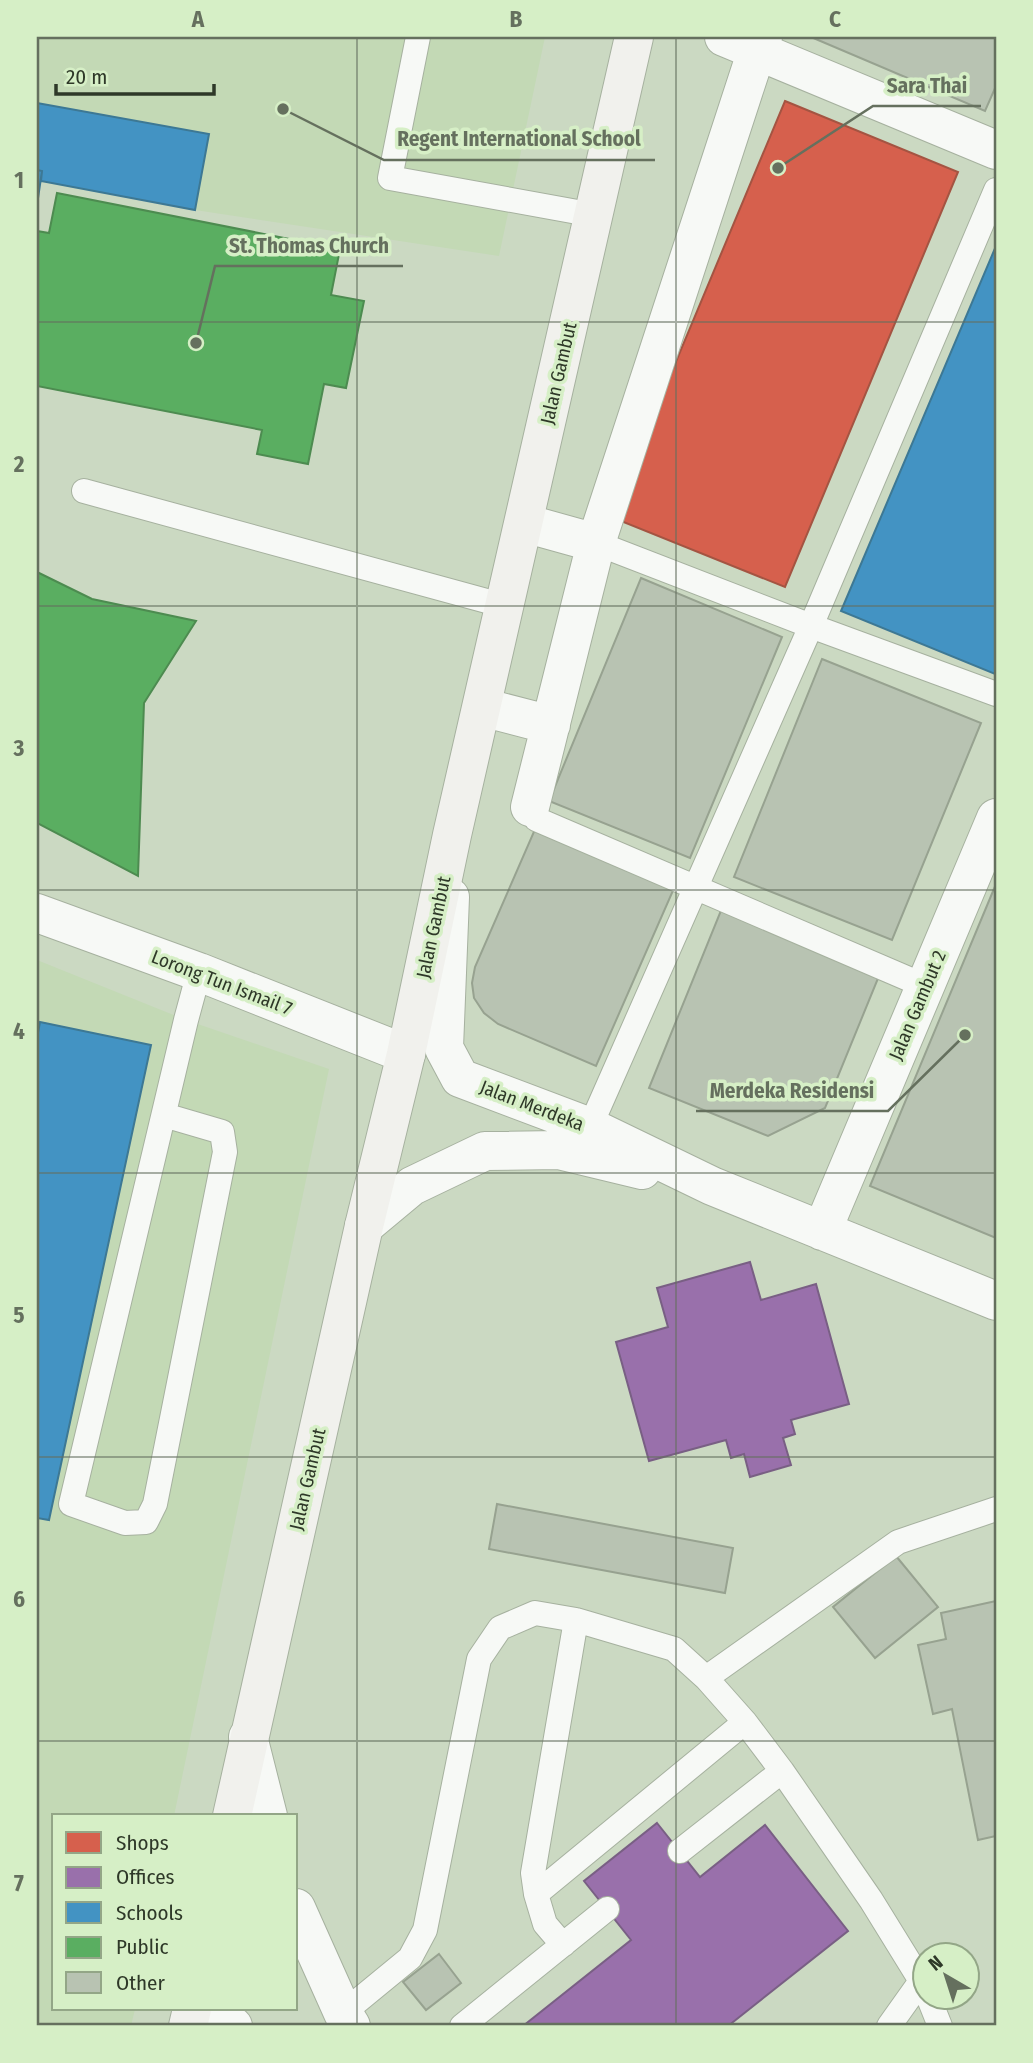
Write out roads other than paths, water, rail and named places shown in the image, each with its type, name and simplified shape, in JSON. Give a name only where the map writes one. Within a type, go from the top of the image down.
[{"type":"street","name":"Jalan Gambut","points":[[232,1814],[634,37]]},
{"type":"street","points":[[530,807],[596,543],[748,41],[996,150]]},
{"type":"street","points":[[524,523],[596,543]]},
{"type":"street","points":[[482,706],[551,725]]},
{"type":"street","name":"Jalan Gambut 2","points":[[822,1231],[996,818]]},
{"type":"street","name":"Jalan Merdeka","points":[[452,835],[444,1048],[460,1078],[590,1127],[712,1186],[996,1301]]},
{"type":"street","name":"Lorong Tun Ismail 7","points":[[37,912],[200,972],[406,1054]]},
{"type":"street","name":"Jalan Merdeka","points":[[364,1226],[412,1186],[485,1151],[559,1150],[712,1186]]},
{"type":"street","points":[[248,1737],[267,1814]]},
{"type":"street","points":[[298,1912],[347,2020]]},
{"type":"street","points":[[208,2010],[233,2026]]},
{"type":"lane","points":[[418,37],[390,178],[594,215]]},
{"type":"lane","points":[[590,1127],[811,626],[996,190]]},
{"type":"lane","points":[[84,491],[505,606]]},
{"type":"lane","points":[[596,543],[996,694]]},
{"type":"lane","points":[[530,807],[536,819],[925,986]]},
{"type":"lane","points":[[164,1115],[222,1132],[225,1152],[155,1504],[146,1522],[125,1523],[71,1504],[164,1115],[200,972]]},
{"type":"lane","points":[[706,1678],[898,1542],[996,1509]]},
{"type":"lane","points":[[347,2020],[410,1958],[425,1930],[479,1659],[500,1628],[535,1614],[576,1620],[674,1649],[706,1678],[745,1721],[782,1770],[871,1900],[911,1967]]},
{"type":"lane","points":[[563,1945],[545,1924],[533,1873],[576,1620]]},
{"type":"lane","points":[[536,1894],[745,1721]]},
{"type":"lane","points":[[680,1852],[782,1770]]},
{"type":"lane","points":[[462,2026],[607,1909]]},
{"type":"lane","points":[[889,2026],[911,2003]]},
{"type":"place","name":"Regent International School","points":[[283,109]]},
{"type":"place","name":"Sara Thai","points":[[778,168]]},
{"type":"place","name":"St. Thomas Church","points":[[196,343]]},
{"type":"place","name":"Merdeka Residensi","points":[[965,1035]]}]
